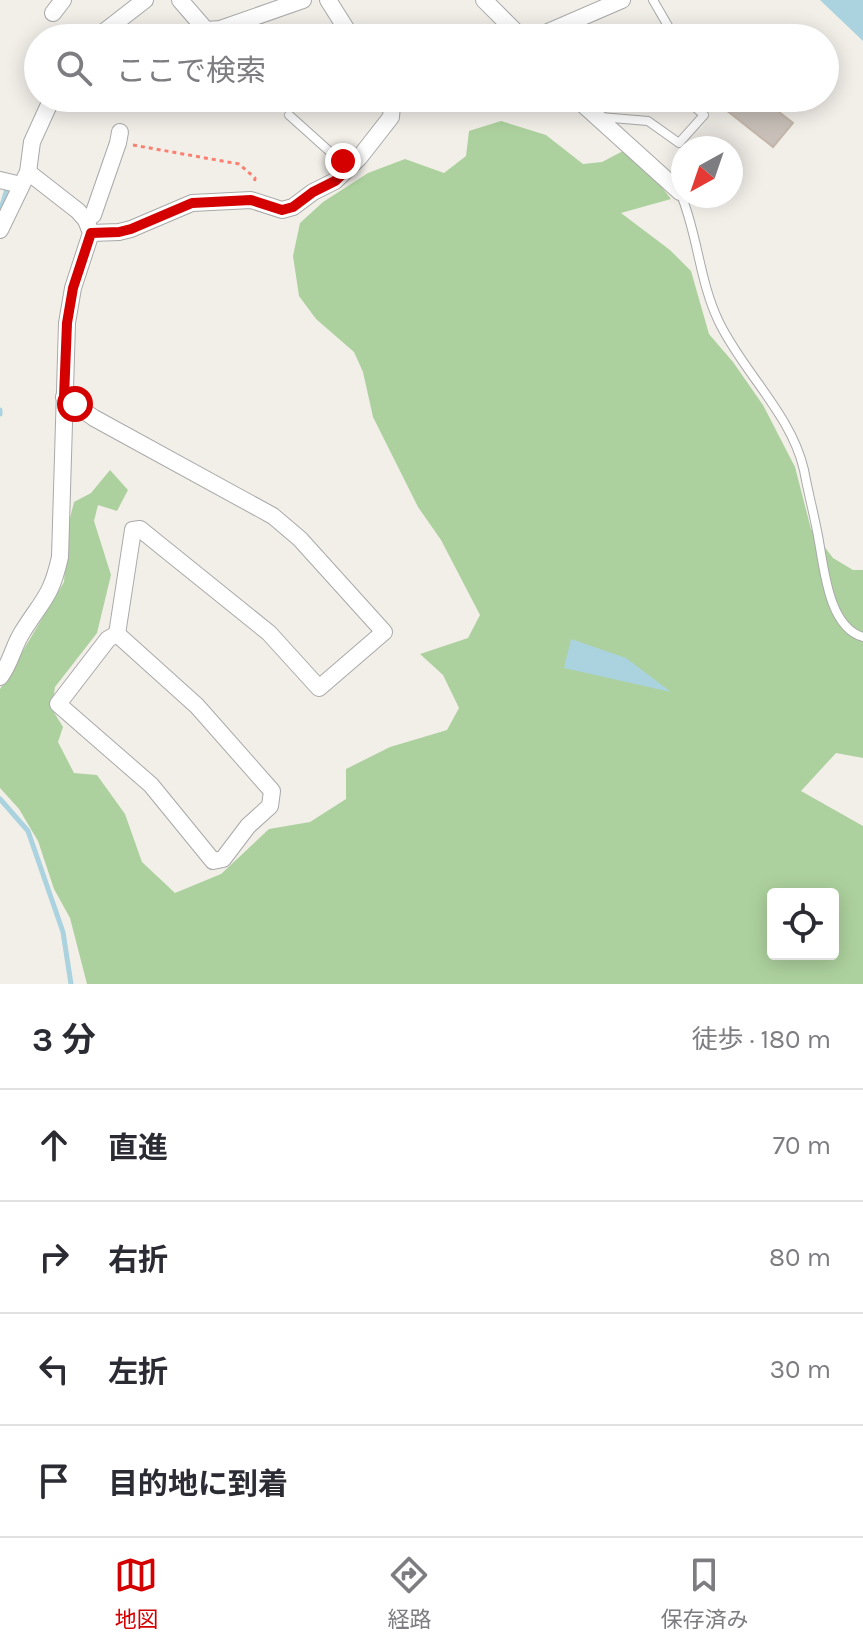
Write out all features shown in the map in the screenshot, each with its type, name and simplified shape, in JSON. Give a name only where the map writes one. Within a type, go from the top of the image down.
[{"type":"street","points":[[114,24],[145,0]]},
{"type":"street","points":[[180,0],[201,24]]},
{"type":"street","points":[[234,24],[303,0]]},
{"type":"street","points":[[328,0],[343,24]]},
{"type":"street","points":[[484,0],[508,24]]},
{"type":"street","points":[[567,24],[615,1]]},
{"type":"street","points":[[0,230],[24,179],[32,142],[46,112]]},
{"type":"street","points":[[0,180],[24,179],[89,226],[119,232],[192,203],[251,200],[282,210],[293,207],[335,181],[349,168],[392,112]]},
{"type":"street","points":[[592,112],[671,184]]},
{"type":"street","points":[[0,677],[22,633],[53,586],[60,557],[67,323],[89,226],[119,137]]},
{"type":"street","points":[[64,397],[94,418],[273,516],[300,539],[384,632],[319,688],[269,633],[140,529],[133,530],[117,634]]},
{"type":"street","points":[[117,634],[197,706],[272,791],[270,806],[248,826],[223,859],[213,861],[151,785],[58,704],[108,639],[117,634]]},
{"type":"lane","points":[[653,0],[667,24]]},
{"type":"lane","points":[[596,116],[648,121],[679,143],[704,115],[700,112]]},
{"type":"lane","points":[[289,115],[349,168]]},
{"type":"lane","points":[[687,208],[717,319],[735,353],[776,410],[800,453],[831,601],[849,632],[863,637]]},
{"type":"path","points":[[119,137],[239,164],[255,178],[251,200]]},
{"type":"green space","points":[[501,121],[546,135],[583,164],[602,162],[623,151],[657,181],[671,199],[621,213],[670,250],[691,271],[709,334],[763,405],[795,467],[811,529],[833,558],[853,570],[863,570],[863,758],[836,753],[801,791],[863,826],[863,984],[87,984],[70,918],[54,889],[38,841],[19,809],[0,788],[0,689],[64,582],[68,526],[74,502],[91,493],[110,470],[128,490],[117,511],[98,505],[94,521],[111,575],[97,633],[55,687],[52,709],[63,727],[58,742],[74,773],[97,775],[125,814],[142,862],[175,893],[221,874],[269,829],[310,822],[346,799],[346,769],[390,747],[447,730],[459,708],[443,675],[420,654],[468,638],[480,615],[441,540],[418,507],[373,417],[363,372],[354,352],[316,319],[299,296],[293,256],[300,223],[323,202],[368,173],[405,159],[444,173],[466,156],[469,131]]},
{"type":"water","points":[[820,0],[863,0],[863,41]]},
{"type":"water","points":[[571,639],[626,658],[671,692],[564,668]]},
{"type":"building","points":[[729,112],[779,112],[793,123],[773,147]]},
{"type":"waterway","points":[[0,212],[7,189]]},
{"type":"waterway","points":[[0,799],[28,831],[63,932],[71,984]]},
{"type":"route","points":[[75,404],[64,397],[67,323],[73,288],[91,233],[131,229],[192,203],[251,200],[282,210],[293,207],[335,181],[349,168],[343,161]]}]
